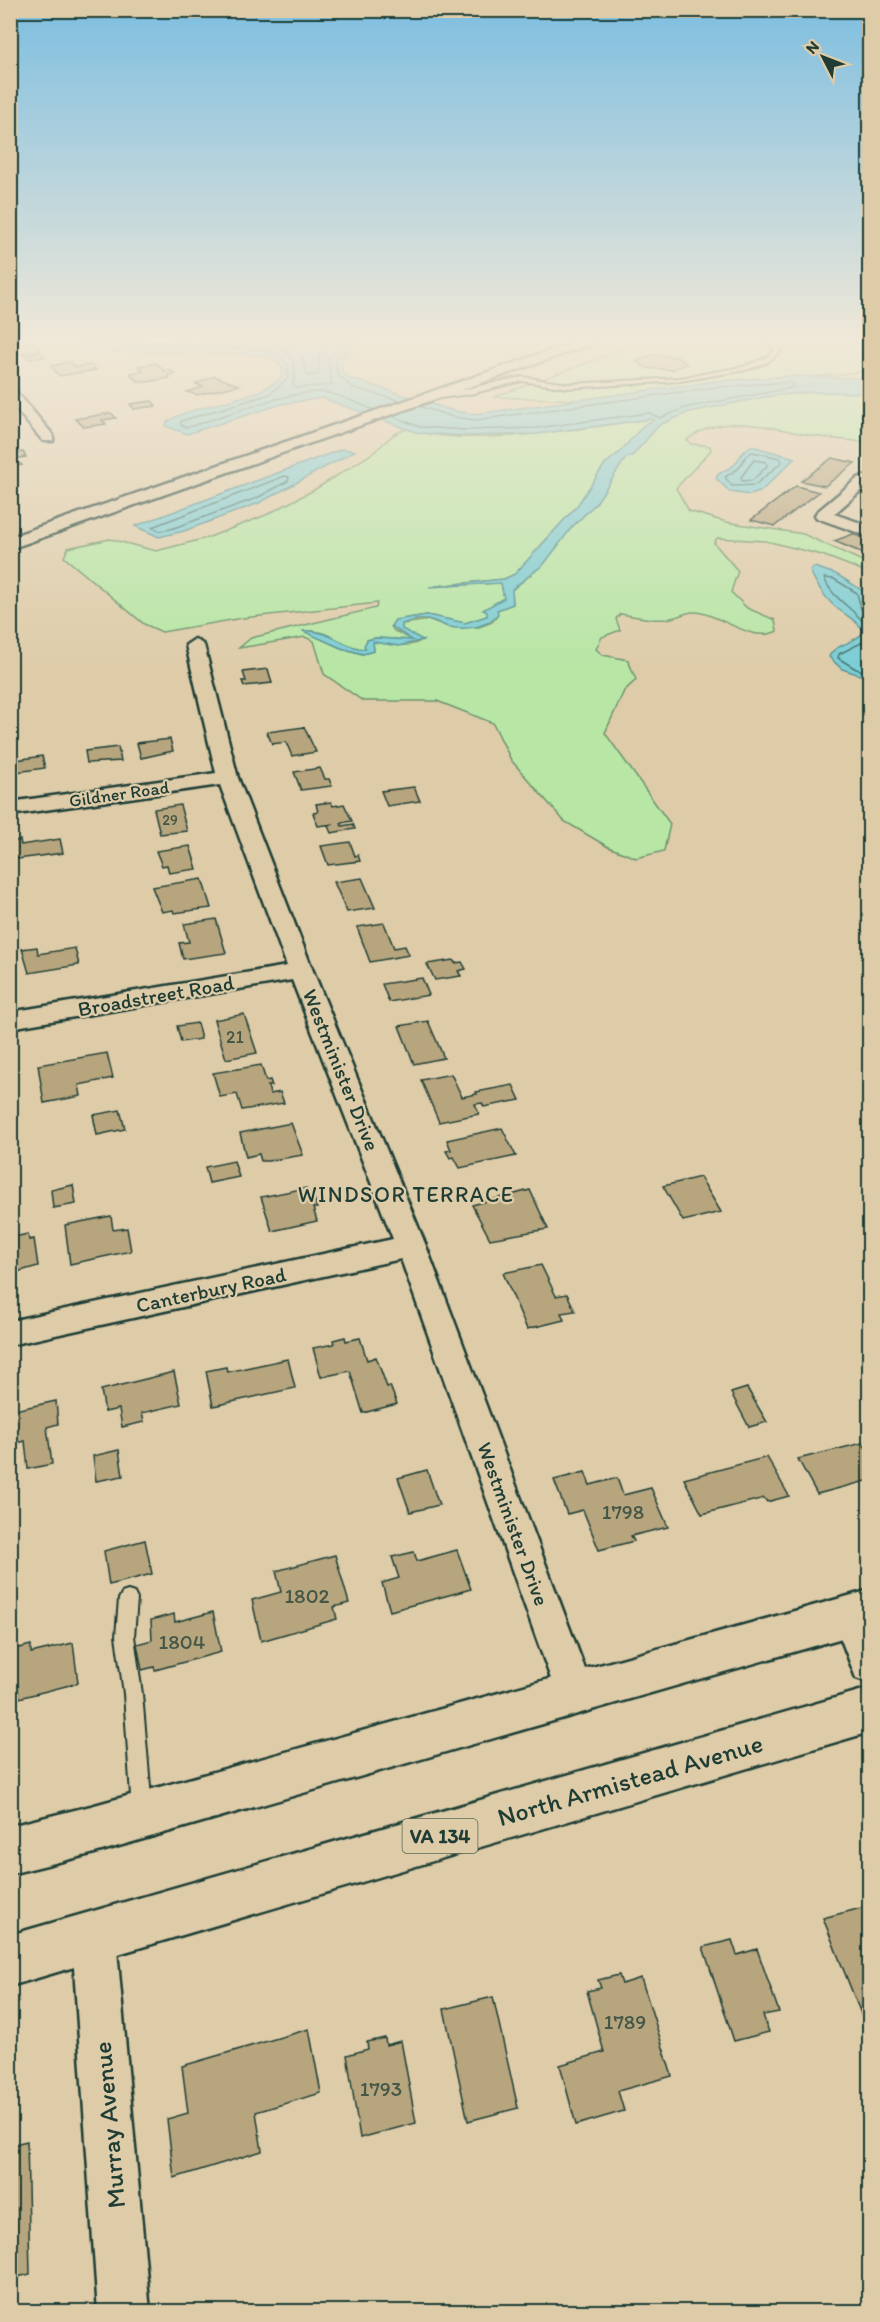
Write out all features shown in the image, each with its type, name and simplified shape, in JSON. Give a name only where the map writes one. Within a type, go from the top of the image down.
[{"type":"main road","points":[[10,543],[281,449]]},
{"type":"main road","points":[[10,530],[84,504],[137,479]]},
{"type":"main road","points":[[10,1850],[860,1613]]},
{"type":"main road","name":"North Armistead Avenue","points":[[10,1961],[94,1939],[870,1710]]},
{"type":"street","points":[[870,482],[863,482],[823,515],[870,532]]},
{"type":"street","name":"Westminister Drive","points":[[195,645],[228,778],[301,971],[411,1246],[575,1693]]},
{"type":"street","name":"Gildner Road","points":[[10,810],[228,778]]},
{"type":"street","name":"Broadstreet Road","points":[[10,1020],[301,971]]},
{"type":"street","name":"Canterbury Road","points":[[10,1333],[411,1246]]},
{"type":"street","points":[[860,1613],[870,1665]]},
{"type":"street","name":"Murray Avenue","points":[[94,1939],[124,2312]]},
{"type":"lane","points":[[128,1599],[124,1636],[133,1694],[142,1815]]},
{"type":"green space","points":[[377,449],[622,449],[605,464],[577,506],[515,574],[504,579],[435,586],[501,583],[504,598],[484,610],[488,612],[487,616],[465,623],[427,615],[396,620],[391,626],[394,631],[413,640],[376,638],[367,640],[365,646],[367,649],[351,646],[329,635],[304,631],[341,648],[362,654],[374,651],[373,642],[411,645],[422,640],[401,629],[402,624],[430,620],[449,627],[479,627],[492,622],[498,615],[497,610],[513,604],[512,590],[544,564],[572,527],[596,503],[625,459],[638,449],[711,449],[676,488],[689,511],[726,522],[803,534],[869,564],[869,573],[822,555],[766,541],[717,538],[714,543],[738,571],[731,592],[747,608],[775,620],[777,631],[768,634],[749,632],[697,612],[660,619],[620,614],[616,619],[620,630],[602,637],[596,649],[603,655],[628,660],[636,680],[624,691],[605,733],[670,824],[664,851],[636,858],[608,847],[564,821],[511,760],[493,723],[437,701],[363,701],[324,674],[314,641],[305,637],[239,648],[251,638],[376,608],[377,603],[243,618],[162,632],[144,624],[64,557],[68,548],[110,539],[156,551],[207,538],[266,515],[314,490]]},
{"type":"water","points":[[341,449],[355,451],[259,503],[184,531],[159,537],[135,526]]},
{"type":"water","points":[[622,449],[638,449],[625,459],[596,503],[572,527],[544,564],[512,589],[513,604],[497,610],[498,614],[488,622],[476,627],[462,628],[449,627],[427,619],[416,620],[402,624],[402,629],[423,640],[399,646],[373,642],[374,651],[363,654],[341,648],[303,631],[322,633],[351,646],[366,649],[364,646],[367,640],[376,638],[412,640],[391,626],[395,620],[427,615],[465,623],[487,616],[487,612],[483,610],[504,598],[501,583],[429,587],[504,579],[515,574],[577,506],[605,464]]},
{"type":"water","points":[[747,449],[763,449],[795,458],[760,492],[750,495],[730,492],[716,478],[733,466]]},
{"type":"water","points":[[814,567],[836,574],[865,592],[864,602],[869,608],[869,678],[842,669],[829,657],[835,649],[856,639],[864,631],[826,597],[810,570]]},
{"type":"building","points":[[23,452],[26,457],[13,459],[22,465],[10,467],[10,454]]},
{"type":"building","points":[[832,458],[855,463],[825,486],[801,481]]},
{"type":"building","points":[[796,486],[819,492],[775,526],[751,520]]},
{"type":"building","points":[[853,534],[870,541],[870,556],[834,541]]},
{"type":"building","points":[[268,669],[272,683],[244,686],[242,681],[246,681],[243,672]]},
{"type":"building","points":[[304,727],[316,752],[292,756],[286,742],[272,744],[267,732]]},
{"type":"building","points":[[170,739],[173,751],[141,758],[137,743]]},
{"type":"building","points":[[118,747],[121,761],[87,763],[85,751]]},
{"type":"building","points":[[42,756],[45,768],[10,773],[10,761]]},
{"type":"building","points":[[320,768],[325,779],[329,779],[332,786],[301,790],[294,772]]},
{"type":"building","points":[[414,787],[420,801],[387,806],[381,791]]},
{"type":"building","points":[[331,802],[333,806],[344,804],[352,821],[341,823],[342,826],[353,824],[355,829],[331,833],[328,826],[334,824],[318,826],[313,813],[318,812],[316,804]]},
{"type":"building","points":[[180,805],[187,831],[160,834],[154,809]]},
{"type":"building","points":[[60,839],[63,853],[10,860],[10,842],[20,840],[21,845]]},
{"type":"building","points":[[350,842],[355,856],[358,855],[360,861],[328,865],[321,846]]},
{"type":"building","points":[[190,846],[197,869],[169,873],[167,865],[162,866],[156,851]]},
{"type":"building","points":[[362,878],[375,908],[347,912],[334,882]]},
{"type":"building","points":[[202,879],[211,908],[174,913],[173,910],[162,912],[152,887]]},
{"type":"building","points":[[216,919],[226,953],[183,959],[179,943],[189,942],[184,924]]},
{"type":"building","points":[[384,923],[394,948],[405,946],[409,955],[370,962],[357,927]]},
{"type":"building","points":[[37,947],[38,954],[75,948],[79,965],[29,973],[22,949]]},
{"type":"building","points":[[453,960],[455,963],[462,962],[466,969],[458,971],[461,976],[435,980],[427,964]]},
{"type":"building","points":[[422,978],[429,995],[389,1002],[382,984]]},
{"type":"building","points":[[244,1014],[257,1053],[226,1059],[214,1020]]},
{"type":"building","points":[[428,1021],[444,1058],[414,1064],[399,1026]]},
{"type":"building","points":[[197,1023],[201,1039],[181,1042],[177,1026]]},
{"type":"building","points":[[107,1053],[113,1078],[79,1085],[81,1096],[44,1103],[38,1065]]},
{"type":"building","points":[[261,1065],[266,1081],[270,1080],[272,1086],[268,1086],[270,1094],[280,1092],[284,1103],[242,1110],[237,1094],[220,1097],[213,1073]]},
{"type":"building","points":[[451,1074],[462,1097],[513,1085],[520,1100],[484,1107],[482,1103],[475,1104],[479,1114],[439,1122],[421,1080]]},
{"type":"building","points":[[120,1110],[125,1129],[97,1135],[93,1115]]},
{"type":"building","points":[[291,1123],[303,1155],[268,1161],[261,1161],[259,1154],[246,1157],[240,1133]]},
{"type":"building","points":[[502,1128],[516,1156],[460,1168],[454,1157],[450,1158],[446,1151],[451,1150],[447,1140]]},
{"type":"building","points":[[234,1161],[239,1177],[209,1183],[205,1167]]},
{"type":"building","points":[[700,1177],[721,1212],[683,1221],[663,1186]]},
{"type":"building","points":[[73,1185],[76,1204],[53,1208],[51,1190]]},
{"type":"building","points":[[306,1188],[310,1199],[314,1198],[317,1208],[313,1208],[317,1221],[272,1231],[261,1197]]},
{"type":"building","points":[[530,1190],[548,1229],[490,1239],[472,1205]]},
{"type":"building","points":[[111,1216],[113,1230],[127,1228],[131,1251],[70,1264],[65,1225]]},
{"type":"building","points":[[28,1234],[29,1240],[34,1239],[38,1266],[10,1274],[10,1243],[14,1242],[14,1237]]},
{"type":"building","points":[[541,1265],[556,1296],[567,1294],[575,1311],[561,1313],[564,1320],[527,1329],[503,1273]]},
{"type":"building","points":[[345,1337],[346,1341],[360,1338],[367,1360],[376,1357],[387,1387],[390,1386],[397,1404],[363,1413],[350,1371],[321,1377],[313,1348],[334,1344],[333,1340]]},
{"type":"building","points":[[288,1359],[295,1388],[213,1406],[206,1371],[226,1367],[227,1372]]},
{"type":"building","points":[[174,1372],[181,1404],[142,1413],[144,1422],[122,1427],[119,1409],[105,1412],[101,1390]]},
{"type":"building","points":[[747,1388],[767,1422],[749,1427],[731,1393]]},
{"type":"building","points":[[56,1401],[58,1424],[47,1427],[52,1464],[28,1469],[25,1441],[10,1445],[10,1411]]},
{"type":"building","points":[[862,1443],[866,1448],[870,1447],[870,1480],[817,1494],[798,1459]]},
{"type":"building","points":[[119,1450],[123,1476],[96,1481],[93,1456]]},
{"type":"building","points":[[767,1457],[789,1496],[767,1502],[764,1498],[702,1514],[684,1479]]},
{"type":"building","points":[[427,1470],[439,1505],[410,1512],[398,1478]]},
{"type":"building","points":[[585,1472],[590,1485],[617,1478],[623,1495],[651,1488],[668,1527],[631,1536],[634,1541],[599,1550],[583,1510],[567,1514],[554,1480]]},
{"type":"building","points":[[145,1540],[152,1574],[109,1585],[104,1551]]},
{"type":"building","points":[[457,1550],[471,1589],[390,1611],[382,1583],[399,1578],[392,1557],[414,1552],[417,1561]]},
{"type":"building","points":[[335,1555],[349,1603],[334,1607],[337,1619],[261,1641],[252,1600],[281,1592],[276,1571]]},
{"type":"building","points":[[213,1612],[221,1652],[155,1670],[154,1667],[142,1670],[137,1644],[152,1640],[151,1620],[174,1614],[175,1622]]},
{"type":"building","points":[[73,1643],[78,1683],[19,1698],[17,1680],[10,1682],[11,1650],[31,1645],[31,1653]]},
{"type":"building","points":[[869,1906],[870,2028],[867,2029],[823,1918]]},
{"type":"building","points":[[732,1940],[737,1955],[757,1949],[779,2012],[763,2015],[769,2032],[734,2041],[703,1947]]},
{"type":"building","points":[[619,1975],[622,1984],[641,1978],[672,2076],[618,2091],[624,2111],[576,2125],[560,2065],[604,2052],[587,1991],[601,1988],[598,1980]]},
{"type":"building","points":[[493,1997],[518,2108],[468,2121],[444,2009]]},
{"type":"building","points":[[309,2029],[321,2093],[256,2112],[262,2151],[174,2178],[167,2119],[188,2113],[182,2066]]},
{"type":"building","points":[[385,2038],[386,2045],[401,2041],[416,2123],[360,2138],[347,2055],[368,2049],[367,2042]]},
{"type":"building","points":[[27,2141],[30,2274],[10,2279],[10,2145]]},
{"type":"district","name":"WINDSOR TERRACE","points":[[406,1194]]}]
